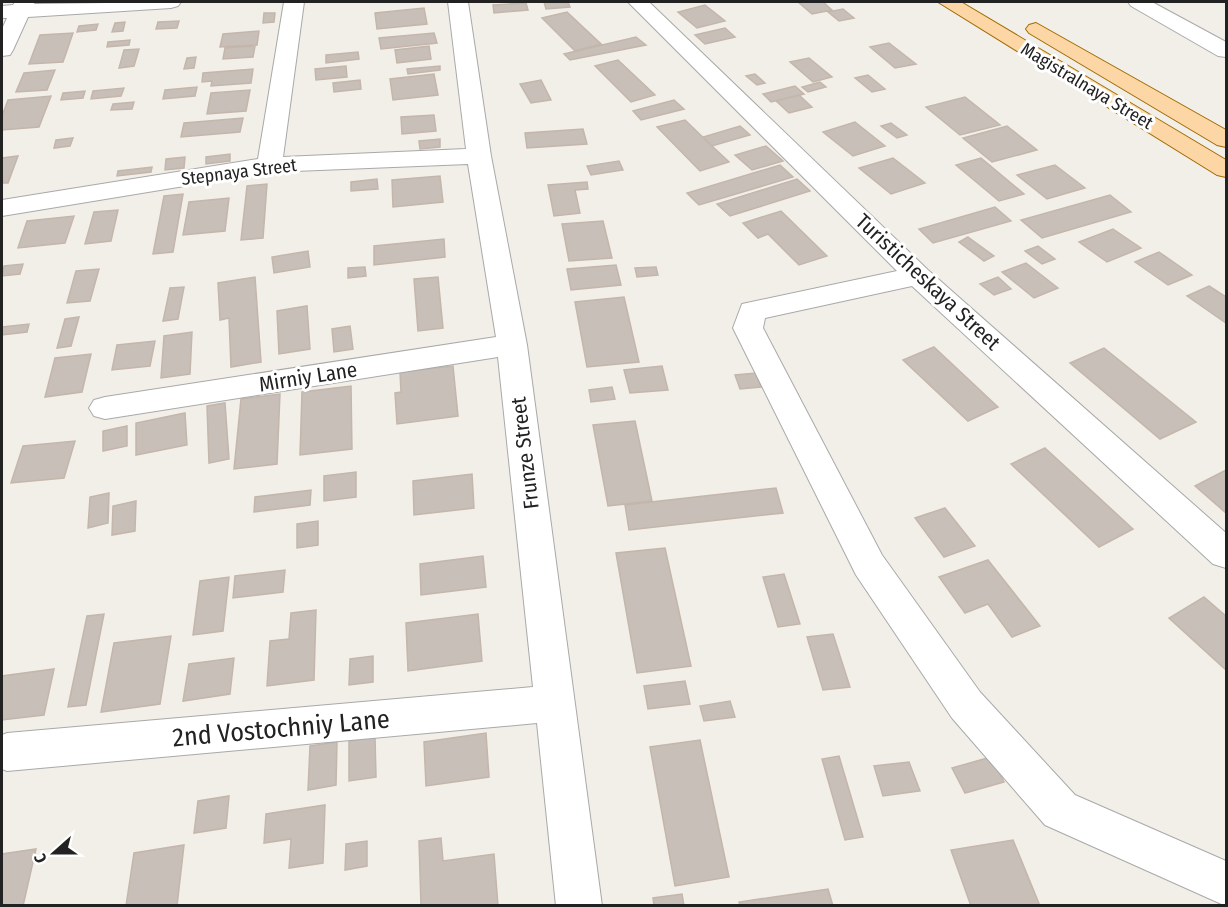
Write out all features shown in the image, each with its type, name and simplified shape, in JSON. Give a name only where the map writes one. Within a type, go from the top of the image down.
[{"type":"main road","name":"Magistralnaya Street","points":[[948,2],[1227,170]]},
{"type":"main road","name":"Magistralnaya Street","points":[[1021,20],[1227,140]]},
{"type":"street","points":[[2,50],[15,8],[171,2]]},
{"type":"street","points":[[270,165],[294,2]]},
{"type":"street","name":"Frunze Street","points":[[458,2],[479,156],[512,345],[579,906]]},
{"type":"street","name":"Turisticheskaya Street","points":[[638,2],[918,276],[1227,554]]},
{"type":"street","points":[[1138,2],[1227,51]]},
{"type":"street","name":"Stepnaya Street","points":[[2,208],[270,165],[479,156]]},
{"type":"street","points":[[918,276],[752,311],[748,328],[869,565],[966,705],[1060,810],[1227,884]]},
{"type":"street","name":"Mirniy Lane","points":[[105,408],[512,345]]},
{"type":"street","name":"2nd Vostochniy Lane","points":[[7,752],[554,703]]},
{"type":"building","points":[[544,2],[568,2],[570,7],[546,9]]},
{"type":"building","points":[[798,2],[823,2],[832,10],[812,14]]},
{"type":"building","points":[[526,3],[528,10],[494,13],[493,5]]},
{"type":"building","points":[[705,5],[725,21],[697,28],[678,12]]},
{"type":"building","points":[[424,8],[427,24],[377,29],[375,13]]},
{"type":"building","points":[[843,9],[854,18],[839,21],[828,12]]},
{"type":"building","points":[[567,12],[601,44],[575,51],[542,18]]},
{"type":"building","points":[[264,13],[275,13],[274,22],[263,23]]},
{"type":"building","points":[[179,21],[177,28],[156,29],[158,22]]},
{"type":"building","points":[[125,22],[123,31],[112,32],[115,23]]},
{"type":"building","points":[[98,24],[96,30],[77,32],[79,26]]},
{"type":"building","points":[[725,28],[735,37],[705,44],[695,35]]},
{"type":"building","points":[[259,31],[257,45],[220,47],[223,34]]},
{"type":"building","points":[[73,33],[63,62],[29,64],[40,35]]},
{"type":"building","points":[[434,33],[437,43],[381,49],[379,38]]},
{"type":"building","points":[[636,37],[646,45],[570,60],[564,54]]},
{"type":"building","points":[[130,40],[129,45],[107,47],[108,42]]},
{"type":"building","points":[[889,43],[916,64],[895,68],[870,47]]},
{"type":"building","points":[[255,46],[253,57],[223,59],[225,48]]},
{"type":"building","points":[[429,46],[431,59],[397,63],[395,50]]},
{"type":"building","points":[[139,49],[134,66],[119,68],[124,50]]},
{"type":"building","points":[[358,52],[359,59],[326,63],[326,55]]},
{"type":"building","points":[[196,57],[194,68],[184,69],[187,58]]},
{"type":"building","points":[[809,58],[832,77],[813,82],[790,62]]},
{"type":"building","points":[[618,60],[655,95],[631,102],[595,66]]},
{"type":"building","points":[[346,66],[347,77],[316,80],[315,69]]},
{"type":"building","points":[[440,66],[440,70],[408,74],[407,69]]},
{"type":"building","points":[[253,69],[251,83],[211,86],[212,81],[202,82],[203,73]]},
{"type":"building","points":[[55,70],[47,90],[16,92],[24,73]]},
{"type":"building","points":[[434,74],[438,95],[393,100],[390,79]]},
{"type":"building","points":[[755,74],[765,83],[757,85],[746,76]]},
{"type":"building","points":[[868,75],[885,89],[872,92],[855,78]]},
{"type":"building","points":[[360,80],[361,89],[334,92],[333,83]]},
{"type":"building","points":[[541,80],[551,100],[531,103],[520,84]]},
{"type":"building","points":[[820,82],[826,87],[808,92],[802,87]]},
{"type":"building","points":[[795,86],[804,94],[771,102],[763,94]]},
{"type":"building","points":[[197,87],[195,96],[163,99],[165,90]]},
{"type":"building","points":[[124,88],[121,96],[91,99],[93,91]]},
{"type":"building","points":[[250,90],[246,111],[207,114],[211,93]]},
{"type":"building","points":[[85,91],[83,98],[61,100],[63,93]]},
{"type":"building","points":[[799,95],[812,107],[789,113],[776,101]]},
{"type":"building","points":[[51,96],[39,127],[2,130],[2,116],[8,100]]},
{"type":"building","points":[[965,97],[1000,125],[960,135],[926,107]]},
{"type":"building","points":[[674,100],[684,109],[641,120],[633,111]]},
{"type":"building","points":[[134,102],[132,109],[111,110],[113,104]]},
{"type":"building","points":[[434,115],[436,131],[402,134],[401,117]]},
{"type":"building","points":[[243,118],[240,132],[181,137],[184,123]]},
{"type":"building","points":[[685,120],[729,162],[700,171],[657,127]]},
{"type":"building","points":[[855,122],[885,146],[853,156],[823,132]]},
{"type":"building","points":[[891,123],[907,135],[897,138],[881,126]]},
{"type":"building","points":[[740,126],[750,135],[712,146],[703,137]]},
{"type":"building","points":[[1007,126],[1037,150],[992,162],[963,138]]},
{"type":"building","points":[[583,129],[587,144],[527,148],[525,133]]},
{"type":"building","points":[[73,138],[70,146],[54,148],[56,140]]},
{"type":"building","points":[[440,139],[440,147],[420,149],[419,141]]},
{"type":"building","points":[[766,146],[783,161],[752,170],[735,155]]},
{"type":"building","points":[[230,154],[230,161],[206,164],[206,157]]},
{"type":"building","points":[[18,156],[8,183],[2,183],[2,158]]},
{"type":"building","points":[[185,157],[184,168],[165,170],[166,159]]},
{"type":"building","points":[[893,158],[925,183],[891,194],[859,168]]},
{"type":"building","points":[[981,158],[1024,194],[999,201],[956,165]]},
{"type":"building","points":[[619,161],[623,170],[591,175],[587,166]]},
{"type":"building","points":[[780,165],[793,177],[699,205],[687,193]]},
{"type":"building","points":[[1055,165],[1085,188],[1047,199],[1017,175]]},
{"type":"building","points":[[152,167],[151,172],[117,176],[118,171]]},
{"type":"building","points":[[440,176],[443,202],[393,207],[392,180]]},
{"type":"building","points":[[377,179],[378,189],[351,191],[351,182]]},
{"type":"building","points":[[797,179],[810,191],[730,216],[717,204]]},
{"type":"building","points":[[587,182],[588,189],[575,190],[580,213],[554,216],[548,185]]},
{"type":"building","points":[[267,184],[263,238],[241,240],[247,186]]},
{"type":"building","points":[[183,194],[173,252],[153,254],[164,196]]},
{"type":"building","points":[[1110,195],[1131,212],[1042,238],[1021,220]]},
{"type":"building","points":[[229,198],[225,231],[183,235],[189,202]]},
{"type":"building","points":[[995,207],[1011,221],[933,243],[919,229]]},
{"type":"building","points":[[118,210],[111,241],[85,244],[94,212]]},
{"type":"building","points":[[781,211],[827,256],[799,265],[768,234],[758,238],[743,223]]},
{"type":"building","points":[[74,216],[65,243],[18,248],[27,221]]},
{"type":"building","points":[[603,221],[612,258],[569,261],[562,224]]},
{"type":"building","points":[[1113,229],[1141,248],[1107,262],[1079,242]]},
{"type":"building","points":[[968,237],[994,256],[984,261],[959,242]]},
{"type":"building","points":[[444,239],[445,257],[374,265],[374,246]]},
{"type":"building","points":[[1038,246],[1055,259],[1042,264],[1025,251]]},
{"type":"building","points":[[308,251],[310,267],[274,273],[272,257]]},
{"type":"building","points":[[1159,252],[1192,275],[1168,285],[1135,262]]},
{"type":"building","points":[[1026,263],[1058,288],[1034,298],[1002,272]]},
{"type":"building","points":[[23,264],[20,274],[2,276],[4,266]]},
{"type":"building","points":[[616,265],[621,285],[571,290],[567,269]]},
{"type":"building","points":[[365,267],[366,276],[348,278],[348,268]]},
{"type":"building","points":[[656,267],[658,275],[637,277],[635,268]]},
{"type":"building","points":[[99,269],[90,301],[67,303],[76,271]]},
{"type":"building","points":[[255,277],[261,362],[231,367],[229,318],[220,320],[218,283]]},
{"type":"building","points":[[438,277],[443,328],[418,331],[414,279]]},
{"type":"building","points":[[998,277],[1011,289],[994,295],[980,284]]},
{"type":"building","points":[[1209,286],[1226,297],[1226,323],[1187,296]]},
{"type":"building","points":[[184,287],[178,319],[163,321],[170,288]]},
{"type":"building","points":[[624,297],[639,362],[587,367],[575,302]]},
{"type":"building","points":[[307,306],[310,349],[279,354],[277,311]]},
{"type":"building","points":[[79,317],[71,346],[57,348],[65,319]]},
{"type":"building","points":[[29,324],[27,332],[2,335],[2,327]]},
{"type":"building","points":[[350,326],[353,349],[334,352],[332,329]]},
{"type":"building","points":[[192,332],[190,374],[161,378],[164,336]]},
{"type":"building","points":[[155,341],[150,366],[112,370],[117,345]]},
{"type":"building","points":[[934,347],[998,407],[968,421],[903,360]]},
{"type":"building","points":[[1104,348],[1196,422],[1160,439],[1070,363]]},
{"type":"building","points":[[91,354],[82,392],[45,397],[55,358]]},
{"type":"building","points":[[453,366],[458,416],[397,424],[395,393],[401,392],[400,372]]},
{"type":"building","points":[[662,366],[668,390],[630,393],[624,370]]},
{"type":"building","points":[[756,373],[761,387],[740,389],[735,375]]},
{"type":"building","points":[[351,386],[352,449],[300,455],[302,392]]},
{"type":"building","points":[[612,387],[615,399],[591,402],[589,390]]},
{"type":"building","points":[[280,394],[277,464],[234,469],[241,399]]},
{"type":"building","points":[[225,403],[229,459],[209,463],[207,406]]},
{"type":"building","points":[[185,413],[187,445],[136,455],[136,423]]},
{"type":"building","points":[[635,421],[652,501],[608,506],[593,425]]},
{"type":"building","points":[[127,426],[127,446],[103,451],[103,431]]},
{"type":"building","points":[[75,441],[64,478],[11,483],[23,446]]},
{"type":"building","points":[[1045,448],[1133,529],[1099,547],[1011,464]]},
{"type":"building","points":[[1226,470],[1226,513],[1195,486]]},
{"type":"building","points":[[356,472],[356,497],[324,501],[324,476]]},
{"type":"building","points":[[472,474],[474,508],[414,515],[413,481]]},
{"type":"building","points":[[776,488],[783,513],[629,530],[625,505]]},
{"type":"building","points":[[311,490],[310,505],[254,512],[255,497]]},
{"type":"building","points":[[109,493],[108,523],[88,528],[90,497]]},
{"type":"building","points":[[136,501],[135,531],[112,535],[113,506]]},
{"type":"building","points":[[945,508],[975,546],[944,557],[915,518]]},
{"type":"building","points":[[318,521],[318,545],[297,548],[297,524]]},
{"type":"building","points":[[665,548],[691,666],[637,673],[616,553]]},
{"type":"building","points":[[483,556],[486,587],[421,595],[420,564]]},
{"type":"building","points":[[988,560],[1040,626],[1012,637],[988,604],[965,613],[939,577]]},
{"type":"building","points":[[285,570],[283,592],[233,598],[235,576]]},
{"type":"building","points":[[784,574],[800,624],[778,627],[763,577]]},
{"type":"building","points":[[229,577],[223,631],[193,635],[200,581]]},
{"type":"building","points":[[1204,597],[1226,616],[1226,670],[1169,618]]},
{"type":"building","points":[[316,610],[314,680],[267,686],[270,641],[289,639],[291,613]]},
{"type":"building","points":[[104,614],[86,705],[68,707],[87,616]]},
{"type":"building","points":[[478,614],[482,661],[408,671],[406,623]]},
{"type":"building","points":[[833,634],[850,687],[823,690],[807,637]]},
{"type":"building","points":[[171,636],[160,704],[101,712],[114,643]]},
{"type":"building","points":[[373,656],[373,682],[349,685],[350,659]]},
{"type":"building","points":[[234,658],[230,694],[183,701],[189,664]]},
{"type":"building","points":[[54,669],[44,715],[2,720],[2,676]]},
{"type":"building","points":[[685,681],[690,704],[648,709],[644,686]]},
{"type":"building","points":[[730,701],[735,717],[704,721],[700,706]]},
{"type":"building","points":[[486,733],[489,777],[426,786],[424,742]]},
{"type":"building","points":[[375,737],[376,777],[349,781],[349,741]]},
{"type":"building","points":[[700,740],[729,877],[675,886],[650,747]]},
{"type":"building","points":[[337,742],[336,785],[308,790],[310,746]]},
{"type":"building","points":[[839,756],[863,837],[845,840],[822,759]]},
{"type":"building","points":[[991,757],[1004,782],[965,793],[952,768]]},
{"type":"building","points":[[909,762],[920,791],[883,796],[874,766]]},
{"type":"building","points":[[229,796],[226,828],[194,833],[198,801]]},
{"type":"building","points":[[325,805],[323,863],[289,868],[291,839],[264,843],[266,814]]},
{"type":"building","points":[[441,838],[443,861],[494,854],[498,906],[421,906],[419,841]]},
{"type":"building","points":[[1013,840],[1040,906],[971,906],[951,850]]},
{"type":"building","points":[[367,841],[367,866],[345,870],[346,844]]},
{"type":"building","points":[[184,845],[177,906],[126,906],[134,853]]},
{"type":"building","points":[[36,849],[23,906],[2,906],[2,854]]},
{"type":"building","points":[[828,889],[833,906],[740,906],[739,902]]},
{"type":"building","points":[[682,894],[684,906],[654,906],[653,898]]}]
